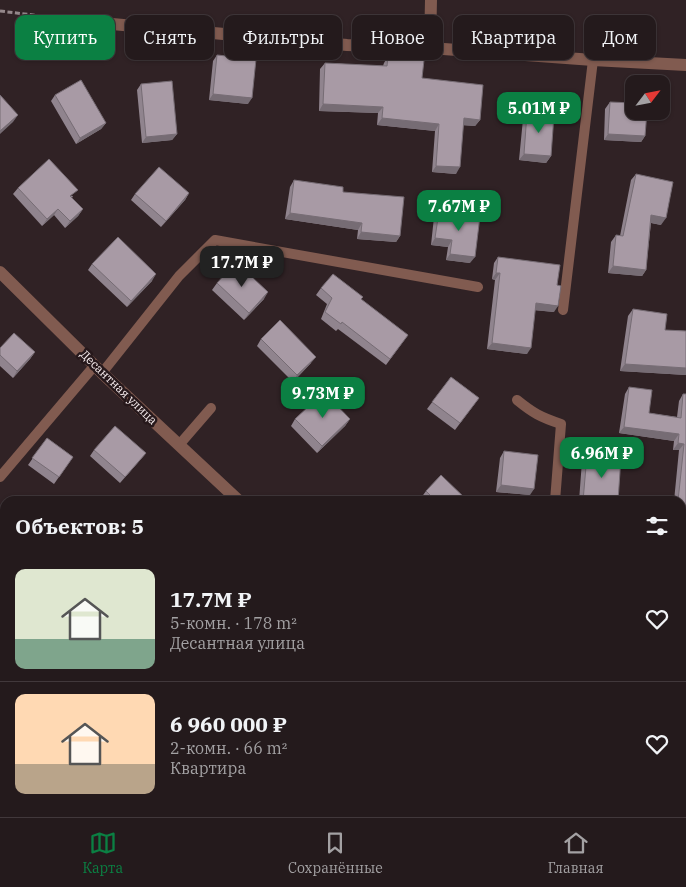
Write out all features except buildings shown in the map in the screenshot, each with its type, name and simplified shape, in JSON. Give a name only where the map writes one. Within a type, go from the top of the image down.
[{"type":"street","points":[[430,0],[430,15]]},
{"type":"street","points":[[115,24],[352,45]]},
{"type":"street","points":[[443,49],[584,59]]},
{"type":"street","points":[[592,60],[686,65]]},
{"type":"street","name":"Десантная улица","points":[[0,272],[99,369],[234,496]]},
{"type":"lane","points":[[563,310],[592,60]]},
{"type":"lane","points":[[0,477],[99,369],[179,276],[215,240],[478,287]]},
{"type":"lane","points":[[517,400],[535,414],[560,424],[555,496]]},
{"type":"lane","points":[[179,444],[211,408]]},
{"type":"path","points":[[0,11],[34,15]]}]
